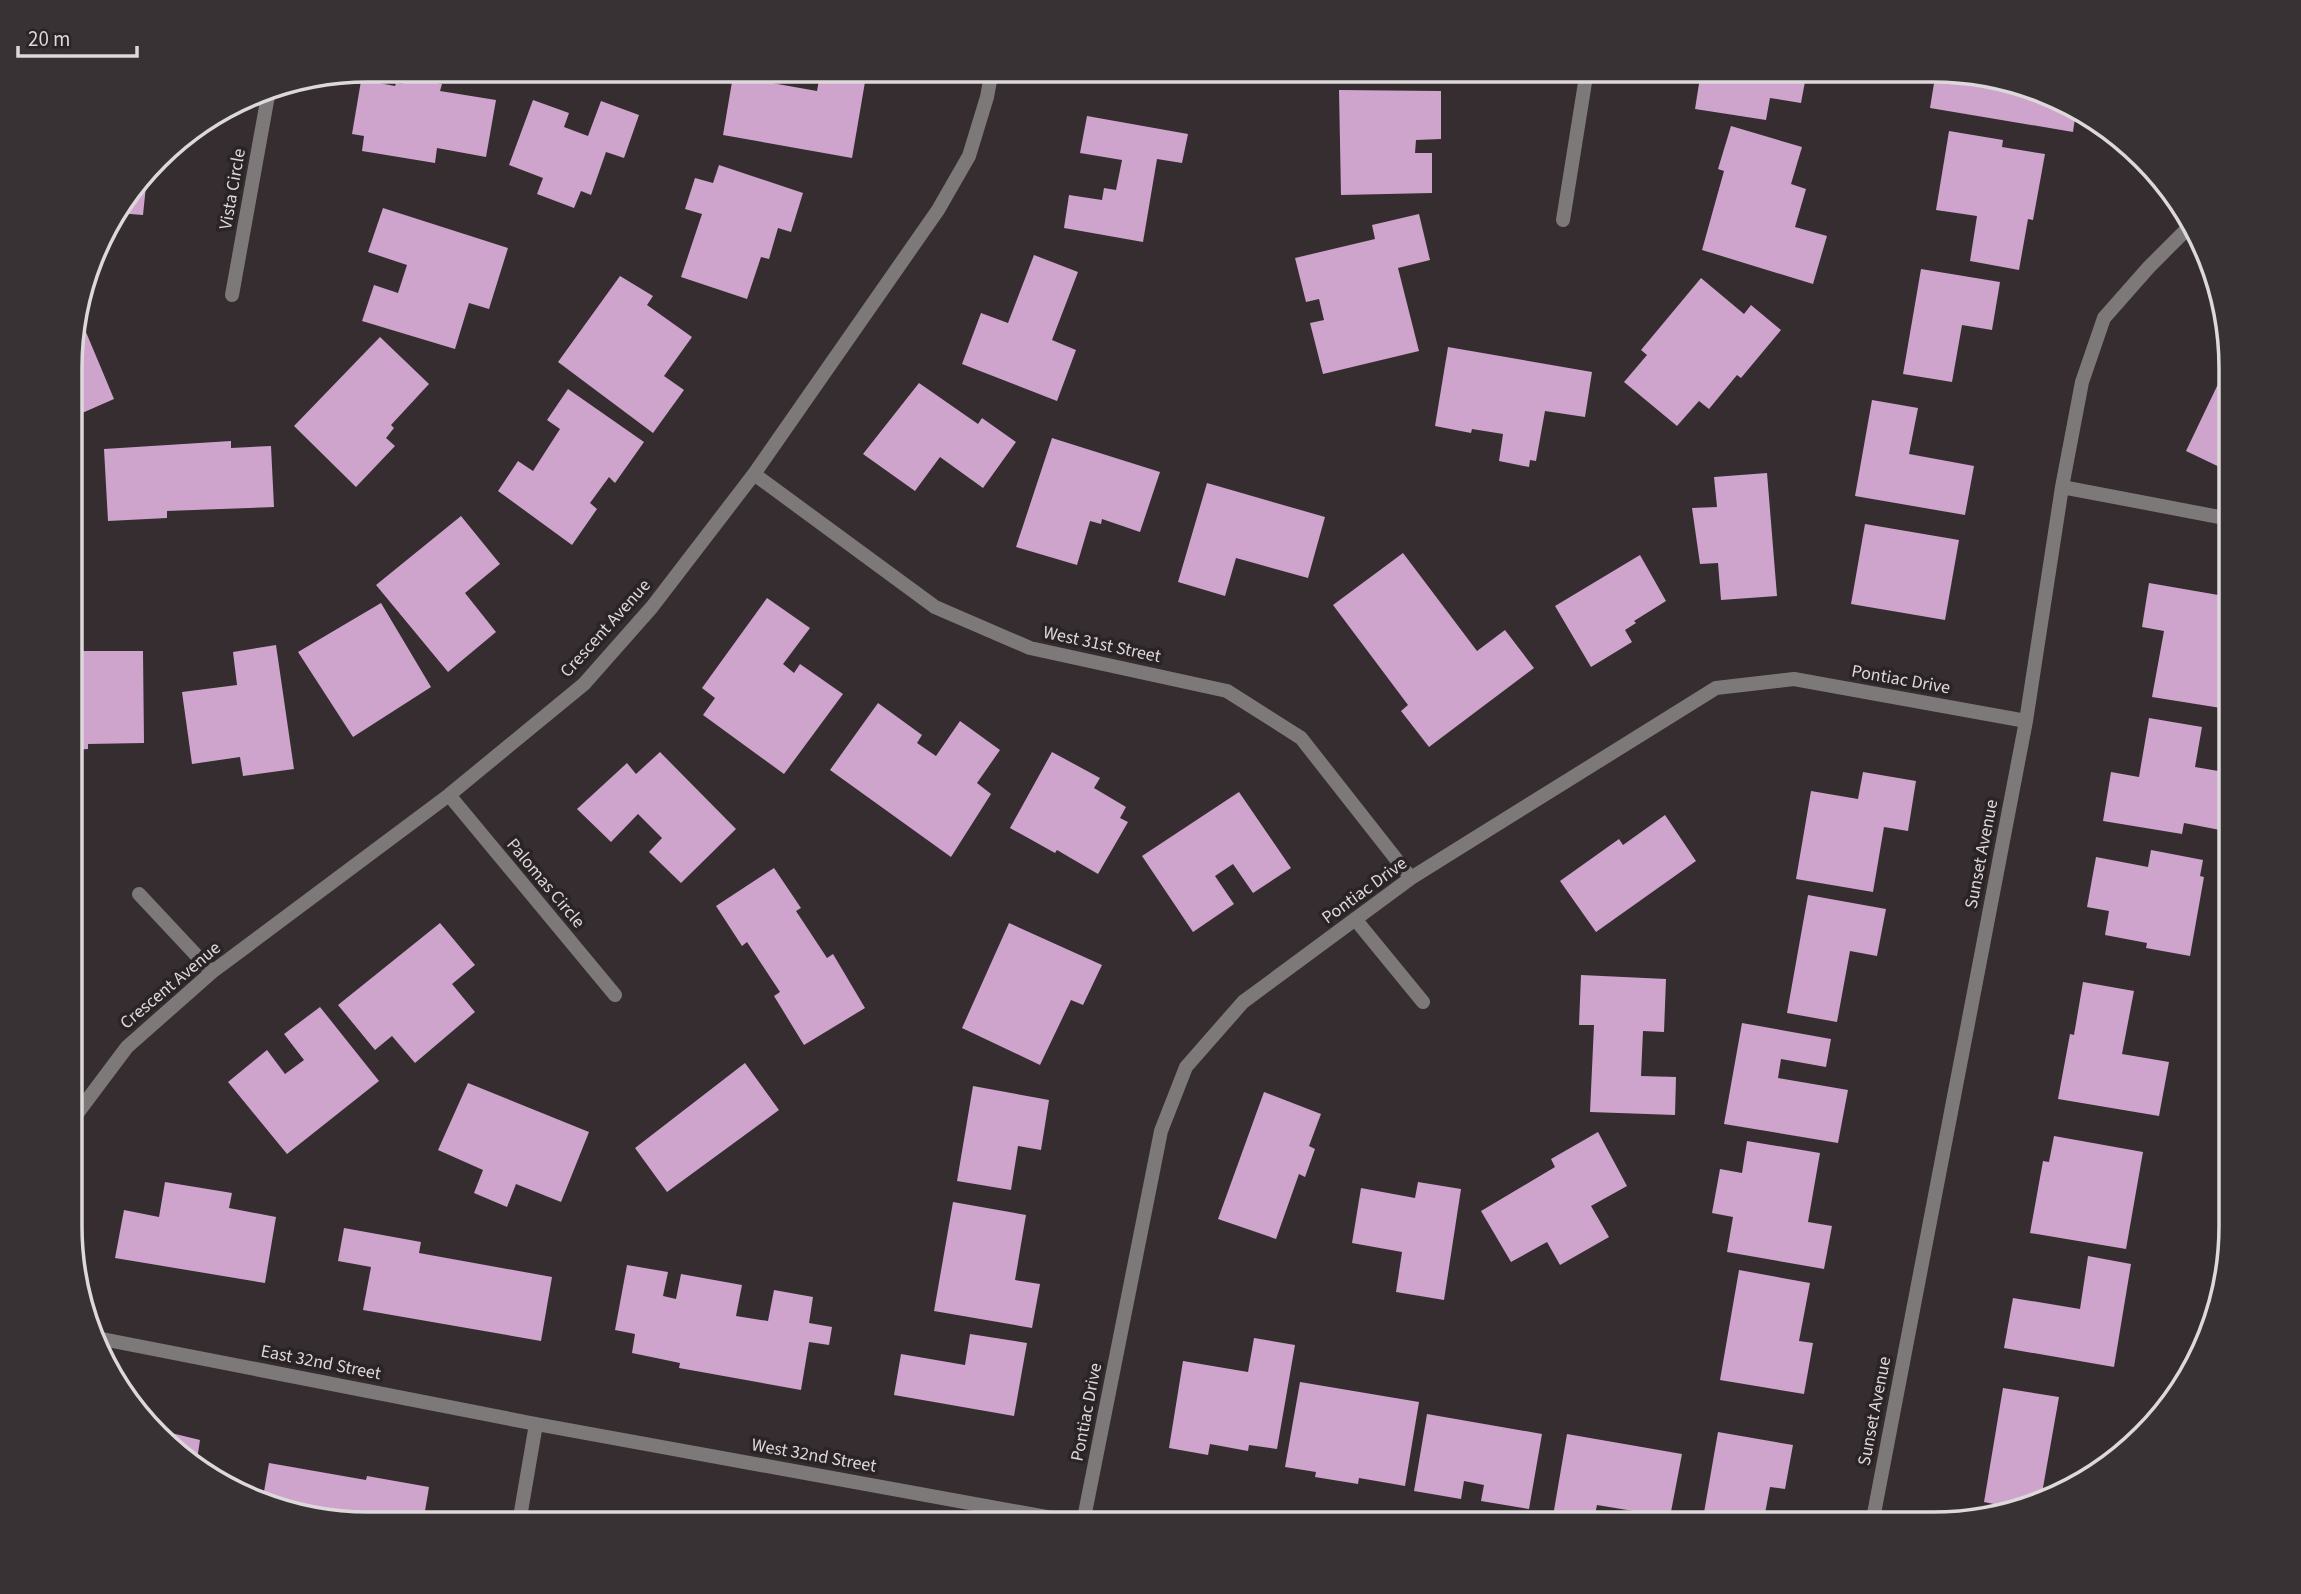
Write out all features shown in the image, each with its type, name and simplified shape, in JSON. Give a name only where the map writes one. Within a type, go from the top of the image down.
[{"type":"street","name":"Crescent Avenue","points":[[82,1106],[127,1047],[212,972],[449,795],[584,684],[652,607],[754,474],[938,210],[969,156],[990,82]]},
{"type":"street","points":[[1563,220],[1585,82]]},
{"type":"street","name":"Vista Circle","points":[[232,295],[267,101]]},
{"type":"street","name":"Sunset Avenue","points":[[1873,1512],[2026,721],[2062,487],[2082,382],[2104,318],[2184,232]]},
{"type":"street","name":"West 31st Street","points":[[754,474],[935,607],[1030,648],[1227,691],[1301,738],[1411,878]]},
{"type":"street","points":[[2062,487],[2219,517]]},
{"type":"street","name":"Pontiac Drive","points":[[1086,1512],[1161,1131],[1186,1067],[1243,1002],[1411,878],[1716,688],[1794,679],[2026,721]]},
{"type":"street","name":"Palomas Circle","points":[[449,795],[615,995]]},
{"type":"street","points":[[139,894],[212,972]]},
{"type":"street","points":[[1355,919],[1423,1002]]},
{"type":"street","name":"East 32nd Street","points":[[106,1340],[536,1424]]},
{"type":"street","points":[[521,1512],[536,1424]]},
{"type":"street","name":"West 32nd Street","points":[[536,1424],[1018,1512]]},
{"type":"building","points":[[361,82],[379,82],[395,86],[396,83],[403,82],[431,82],[442,84],[440,91],[496,100],[486,157],[437,148],[435,163],[362,151],[364,136],[352,134]]},
{"type":"building","points":[[732,82],[767,82],[817,91],[819,82],[865,82],[852,158],[723,135]]},
{"type":"building","points":[[1699,82],[1805,82],[1801,103],[1770,98],[1766,120],[1695,109]]},
{"type":"building","points":[[1934,82],[1952,83],[2025,97],[2075,120],[2073,132],[1930,108]]},
{"type":"building","points":[[1339,90],[1441,91],[1441,139],[1416,140],[1415,153],[1432,153],[1432,193],[1341,195]]},
{"type":"building","points":[[533,100],[569,113],[564,127],[588,136],[601,101],[639,115],[624,158],[606,152],[591,195],[581,191],[574,208],[537,194],[543,178],[509,165]]},
{"type":"building","points":[[1087,116],[1188,134],[1182,163],[1157,159],[1143,242],[1064,228],[1069,195],[1102,200],[1104,188],[1116,190],[1122,160],[1080,153]]},
{"type":"building","points":[[1731,126],[1802,147],[1791,184],[1806,189],[1795,227],[1827,236],[1813,284],[1702,250],[1724,171],[1718,169]]},
{"type":"building","points":[[1949,131],[2003,140],[2002,147],[2045,154],[2033,220],[2028,219],[2019,270],[1970,261],[1977,216],[1936,210]]},
{"type":"building","points":[[719,165],[803,193],[791,232],[778,228],[769,259],[761,257],[747,299],[681,277],[702,214],[685,209],[695,178],[713,183]]},
{"type":"building","points":[[146,188],[143,215],[127,214]]},
{"type":"building","points":[[383,208],[508,248],[489,309],[469,303],[455,349],[362,321],[374,285],[398,293],[407,265],[368,252]]},
{"type":"building","points":[[1419,214],[1430,260],[1398,268],[1419,351],[1323,374],[1310,323],[1324,320],[1319,299],[1306,302],[1295,258],[1375,239],[1372,225]]},
{"type":"building","points":[[1034,255],[1078,272],[1052,340],[1076,350],[1057,401],[962,364],[981,313],[1008,323]]},
{"type":"building","points":[[1921,269],[2000,282],[1992,330],[1962,325],[1952,382],[1903,374]]},
{"type":"building","points":[[620,276],[653,296],[647,305],[692,337],[664,376],[684,390],[653,433],[558,362]]},
{"type":"building","points":[[1701,278],[1744,314],[1751,305],[1781,330],[1741,378],[1737,375],[1709,409],[1699,401],[1677,426],[1624,382],[1647,355],[1641,350]]},
{"type":"building","points":[[85,330],[114,399],[82,413]]},
{"type":"building","points":[[380,337],[429,384],[391,425],[394,428],[386,438],[395,446],[356,487],[294,426]]},
{"type":"building","points":[[1448,347],[1592,372],[1585,417],[1545,411],[1536,461],[1530,460],[1529,467],[1499,461],[1503,434],[1472,429],[1471,433],[1435,426]]},
{"type":"building","points":[[2219,382],[2219,467],[2186,451]]},
{"type":"building","points":[[919,383],[978,424],[982,418],[1016,442],[983,488],[940,457],[915,491],[863,454]]},
{"type":"building","points":[[568,389],[644,442],[615,483],[609,477],[590,503],[597,509],[572,545],[498,491],[518,461],[533,471],[560,429],[547,420]]},
{"type":"building","points":[[1872,400],[1918,408],[1909,454],[1974,466],[1965,515],[1855,496]]},
{"type":"building","points":[[1052,438],[1160,472],[1140,532],[1102,519],[1101,524],[1090,521],[1077,565],[1016,547]]},
{"type":"building","points":[[231,441],[231,448],[271,446],[274,507],[167,511],[167,518],[108,521],[104,449]]},
{"type":"building","points":[[1767,473],[1777,596],[1721,600],[1718,563],[1700,564],[1692,508],[1717,507],[1714,477]]},
{"type":"building","points":[[1207,483],[1325,517],[1308,578],[1236,558],[1225,596],[1178,582]]},
{"type":"building","points":[[461,516],[500,564],[465,593],[496,632],[448,672],[376,585]]},
{"type":"building","points":[[1865,524],[1959,540],[1945,620],[1851,604]]},
{"type":"building","points":[[1403,553],[1477,651],[1505,630],[1534,668],[1429,747],[1401,711],[1408,705],[1333,605]]},
{"type":"building","points":[[1640,555],[1666,601],[1634,621],[1636,623],[1625,630],[1632,642],[1591,667],[1555,606]]},
{"type":"building","points":[[2149,583],[2219,595],[2219,708],[2152,697],[2164,631],[2142,627]]},
{"type":"building","points":[[767,598],[810,628],[783,664],[794,673],[800,664],[843,694],[784,774],[703,715],[715,698],[702,688]]},
{"type":"building","points":[[381,603],[431,687],[353,737],[298,652]]},
{"type":"building","points":[[276,645],[294,769],[243,776],[240,757],[192,764],[182,692],[237,685],[233,652]]},
{"type":"building","points":[[82,651],[143,651],[144,743],[88,744],[88,749],[82,749]]},
{"type":"building","points":[[878,703],[922,735],[917,743],[936,756],[960,721],[1000,750],[977,783],[991,794],[951,857],[830,770]]},
{"type":"building","points":[[2149,718],[2202,727],[2195,767],[2219,771],[2219,830],[2184,823],[2182,834],[2103,821],[2111,772],[2139,777]]},
{"type":"building","points":[[660,752],[736,829],[681,883],[649,852],[662,838],[638,814],[611,842],[577,809],[627,763],[636,774]]},
{"type":"building","points":[[1052,752],[1100,778],[1094,788],[1126,807],[1120,818],[1128,822],[1098,874],[1057,850],[1055,853],[1010,828]]},
{"type":"building","points":[[1863,772],[1916,781],[1908,831],[1884,827],[1873,892],[1796,879],[1811,791],[1858,799]]},
{"type":"building","points":[[1239,792],[1291,868],[1253,893],[1233,864],[1215,876],[1234,904],[1193,932],[1142,856]]},
{"type":"building","points":[[1665,815],[1696,861],[1596,932],[1560,881],[1619,839],[1623,845]]},
{"type":"building","points":[[2151,850],[2203,860],[2200,876],[2204,877],[2190,956],[2146,948],[2147,943],[2105,935],[2109,911],[2087,907],[2096,857],[2148,867]]},
{"type":"building","points":[[774,868],[801,908],[796,911],[827,958],[833,954],[865,1008],[804,1045],[774,996],[780,992],[747,942],[742,946],[716,906]]},
{"type":"building","points":[[1808,895],[1886,909],[1877,956],[1850,951],[1837,1022],[1787,1013]]},
{"type":"building","points":[[440,923],[475,965],[452,984],[475,1012],[415,1063],[392,1036],[375,1050],[338,1005]]},
{"type":"building","points":[[1009,923],[1102,965],[1083,1005],[1071,1000],[1040,1065],[962,1028]]},
{"type":"building","points":[[1581,975],[1666,979],[1664,1032],[1643,1031],[1641,1076],[1676,1077],[1675,1115],[1590,1112],[1594,1025],[1579,1025]]},
{"type":"building","points":[[2083,982],[2134,991],[2122,1054],[2169,1062],[2159,1116],[2058,1099],[2070,1034],[2074,1035]]},
{"type":"building","points":[[320,1007],[379,1081],[287,1154],[228,1082],[267,1050],[285,1074],[304,1060],[284,1034]]},
{"type":"building","points":[[1742,1023],[1831,1039],[1826,1067],[1781,1059],[1778,1078],[1848,1090],[1838,1143],[1724,1124]]},
{"type":"building","points":[[745,1063],[779,1110],[667,1192],[635,1148]]},
{"type":"building","points":[[468,1083],[589,1132],[561,1202],[516,1184],[507,1207],[474,1193],[483,1170],[438,1150]]},
{"type":"building","points":[[973,1086],[1049,1100],[1041,1150],[1018,1146],[1011,1190],[957,1181]]},
{"type":"building","points":[[1264,1092],[1321,1114],[1309,1146],[1315,1149],[1305,1177],[1299,1174],[1276,1239],[1218,1219]]},
{"type":"building","points":[[1598,1132],[1627,1186],[1591,1206],[1609,1237],[1560,1265],[1547,1242],[1511,1262],[1481,1211],[1555,1167],[1551,1159]]},
{"type":"building","points":[[2054,1136],[2143,1152],[2126,1249],[2030,1233],[2043,1161],[2049,1162]]},
{"type":"building","points":[[1747,1141],[1820,1153],[1808,1222],[1832,1226],[1824,1269],[1727,1252],[1733,1217],[1712,1213],[1720,1169],[1742,1173]]},
{"type":"building","points":[[165,1182],[232,1193],[229,1208],[276,1217],[265,1283],[115,1258],[124,1210],[159,1217]]},
{"type":"building","points":[[1418,1182],[1461,1189],[1444,1300],[1396,1292],[1402,1252],[1352,1243],[1361,1188],[1415,1198]]},
{"type":"building","points":[[953,1202],[1026,1215],[1015,1280],[1040,1284],[1032,1328],[934,1311]]},
{"type":"building","points":[[344,1228],[421,1242],[419,1253],[552,1277],[541,1341],[363,1310],[371,1267],[338,1261]]},
{"type":"building","points":[[2088,1256],[2131,1264],[2114,1367],[2004,1348],[2013,1298],[2080,1309]]},
{"type":"building","points":[[627,1265],[668,1272],[663,1296],[676,1299],[681,1274],[742,1285],[736,1316],[768,1321],[774,1290],[813,1297],[809,1323],[832,1327],[829,1345],[809,1342],[801,1390],[679,1368],[680,1363],[632,1353],[635,1334],[615,1330]]},
{"type":"building","points":[[1739,1270],[1810,1283],[1799,1341],[1813,1343],[1804,1394],[1720,1380]]},
{"type":"building","points":[[970,1334],[1027,1343],[1014,1416],[894,1395],[901,1354],[965,1365]]},
{"type":"building","points":[[1254,1338],[1295,1345],[1277,1449],[1249,1445],[1248,1451],[1210,1444],[1208,1455],[1169,1448],[1183,1361],[1248,1372]]},
{"type":"building","points":[[1300,1382],[1419,1402],[1405,1486],[1359,1478],[1358,1484],[1315,1477],[1316,1472],[1285,1467]]},
{"type":"building","points":[[2003,1388],[2059,1397],[2043,1490],[1996,1504],[1984,1502]]},
{"type":"building","points":[[1427,1414],[1542,1434],[1529,1509],[1481,1501],[1484,1485],[1464,1481],[1461,1499],[1414,1491]]},
{"type":"building","points":[[1718,1432],[1793,1445],[1785,1489],[1770,1487],[1765,1512],[1704,1512]]},
{"type":"building","points":[[171,1433],[200,1440],[198,1456]]},
{"type":"building","points":[[1567,1434],[1682,1454],[1671,1512],[1640,1512],[1597,1505],[1596,1512],[1554,1512]]},
{"type":"building","points":[[269,1463],[366,1480],[367,1476],[429,1487],[425,1512],[331,1509],[294,1502],[264,1492]]}]
